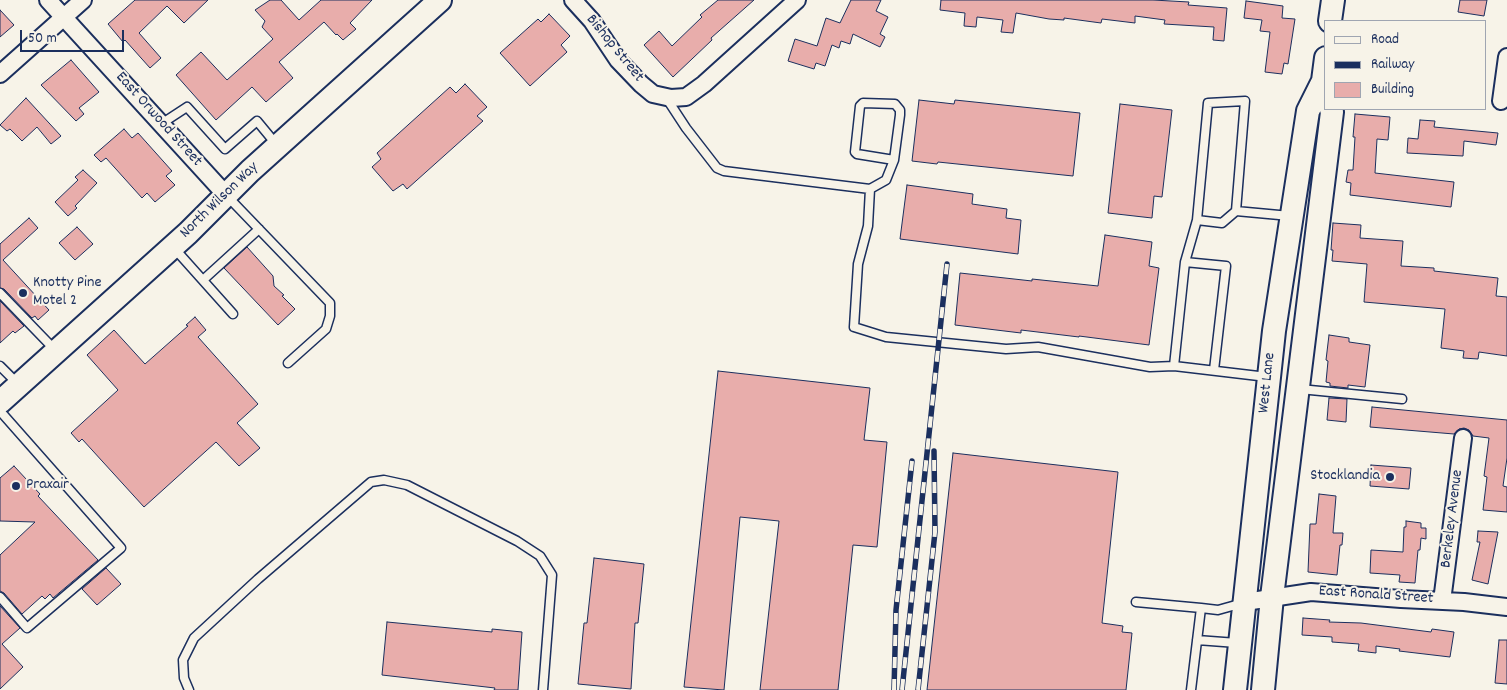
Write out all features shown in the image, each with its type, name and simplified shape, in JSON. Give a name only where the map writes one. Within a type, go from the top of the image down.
[{"type":"main road","name":"North Wilson Way","points":[[0,402],[173,247],[250,170],[440,0]]},
{"type":"main road","points":[[1330,20],[1332,0]]},
{"type":"main road","name":"West Lane","points":[[1235,690],[1275,326],[1308,111],[1324,87]]},
{"type":"main road","name":"West Lane","points":[[1264,690],[1272,597],[1331,110]]},
{"type":"main road","points":[[1292,216],[1299,221],[1302,234],[1295,314],[1302,350]]},
{"type":"main road","points":[[1275,326],[1285,352],[1283,382],[1288,388],[1298,389]]},
{"type":"street","name":"East Orwood Street","points":[[48,0],[226,195]]},
{"type":"street","points":[[0,74],[83,0]]},
{"type":"street","name":"Bishop Street","points":[[573,0],[592,21],[618,60],[653,94],[666,98]]},
{"type":"street","points":[[666,98],[686,97],[704,84],[797,0]]},
{"type":"street","points":[[1498,100],[1507,57]]},
{"type":"street","name":"Berkeley Avenue","points":[[1442,601],[1464,438]]},
{"type":"street","name":"East Ronald Street","points":[[1245,602],[1311,592],[1507,607]]},
{"type":"lane","points":[[666,98],[686,128],[718,168],[724,171],[870,189],[886,180],[894,160],[900,110],[895,104],[866,102],[860,106],[855,152],[857,154],[894,160]]},
{"type":"lane","points":[[1174,366],[1185,262],[1197,220],[1208,103],[1245,101],[1236,211],[1222,223],[1197,220]]},
{"type":"lane","points":[[161,124],[187,107],[225,149],[257,121],[278,146]]},
{"type":"lane","points":[[870,189],[868,226],[858,264],[854,327],[886,337],[1006,349],[1038,347],[1150,367],[1174,366],[1269,377]]},
{"type":"lane","points":[[226,195],[330,303],[330,316],[326,329],[288,363]]},
{"type":"lane","points":[[1236,211],[1292,216]]},
{"type":"lane","points":[[203,280],[259,229]]},
{"type":"lane","points":[[173,247],[233,314]]},
{"type":"lane","points":[[1185,262],[1226,266],[1214,370]]},
{"type":"lane","points":[[0,294],[56,352]]},
{"type":"lane","points":[[0,366],[19,386]]},
{"type":"lane","points":[[1298,389],[1402,399]]},
{"type":"lane","points":[[0,411],[121,548],[27,628],[0,597]]},
{"type":"lane","points":[[189,690],[184,678],[183,660],[194,638],[258,579],[371,482],[384,480],[407,485],[517,541],[540,556],[552,575],[543,690]]},
{"type":"lane","points":[[1136,602],[1218,610],[1245,602]]},
{"type":"lane","points":[[1191,690],[1201,608]]},
{"type":"lane","points":[[1197,640],[1240,643]]},
{"type":"building","points":[[135,0],[208,0],[184,23],[167,6],[139,33],[161,58],[150,68],[125,40],[123,42],[108,24]]},
{"type":"building","points":[[270,0],[281,0],[299,20],[321,0],[372,0],[350,23],[356,29],[343,40],[324,22],[279,62],[293,78],[266,102],[252,87],[216,120],[176,75],[201,52],[227,80],[273,39],[262,27],[265,21],[255,10]]},
{"type":"building","points":[[718,0],[754,0],[711,38],[712,40],[673,77],[644,45],[659,31],[672,46],[702,17],[700,15]]},
{"type":"building","points":[[851,0],[881,0],[876,11],[888,17],[880,34],[885,37],[880,47],[853,34],[850,44],[841,41],[839,48],[832,45],[825,66],[816,63],[814,69],[788,61],[795,39],[817,46],[826,18],[840,23]]},
{"type":"building","points":[[941,0],[1153,0],[1189,2],[1188,5],[1227,8],[1224,41],[1213,40],[1214,27],[1164,24],[1165,20],[1135,16],[1135,23],[1102,19],[1101,23],[1064,18],[1064,20],[1049,19],[1016,13],[1013,33],[1001,32],[1003,20],[977,17],[976,27],[964,26],[965,13],[940,10]]},
{"type":"building","points":[[1460,0],[1487,0],[1484,16],[1458,12]]},
{"type":"building","points":[[1246,1],[1283,6],[1282,18],[1295,19],[1288,64],[1284,63],[1282,74],[1265,72],[1270,32],[1260,31],[1262,20],[1244,18]]},
{"type":"building","points":[[0,10],[14,25],[0,37]]},
{"type":"building","points":[[549,14],[570,36],[561,45],[567,52],[530,86],[500,53],[538,19],[541,22]]},
{"type":"building","points":[[71,60],[99,92],[79,108],[84,114],[76,121],[41,85]]},
{"type":"building","points":[[465,84],[487,107],[477,116],[483,121],[407,189],[403,184],[393,191],[372,167],[381,159],[377,153],[450,87],[456,93]]},
{"type":"building","points":[[26,98],[61,136],[51,144],[37,127],[22,141],[10,129],[7,131],[0,125]]},
{"type":"building","points":[[919,100],[954,104],[955,100],[1080,113],[1073,176],[912,161]]},
{"type":"building","points":[[1120,104],[1172,110],[1162,197],[1154,196],[1152,218],[1108,213]]},
{"type":"building","points":[[1355,114],[1390,117],[1388,140],[1377,139],[1375,173],[1454,182],[1451,207],[1350,195],[1351,183],[1346,182],[1348,170],[1353,170]]},
{"type":"building","points":[[1420,120],[1435,121],[1434,127],[1498,133],[1496,145],[1464,141],[1463,156],[1407,153],[1408,138],[1418,139]]},
{"type":"building","points":[[124,129],[132,138],[138,133],[172,171],[166,176],[175,185],[155,202],[147,193],[142,198],[106,158],[101,162],[94,155]]},
{"type":"building","points":[[83,170],[97,183],[68,216],[55,202],[78,180],[75,177]]},
{"type":"building","points":[[907,185],[973,194],[972,204],[1007,209],[1006,218],[1021,220],[1018,254],[900,239]]},
{"type":"building","points":[[29,218],[38,228],[3,260],[49,310],[38,320],[35,316],[32,318],[4,289],[0,288],[0,244]]},
{"type":"building","points":[[1333,223],[1361,225],[1360,238],[1403,241],[1401,266],[1434,268],[1434,271],[1498,278],[1496,296],[1507,297],[1507,356],[1479,352],[1478,359],[1463,358],[1464,351],[1441,348],[1445,309],[1364,302],[1367,264],[1332,261]]},
{"type":"building","points":[[77,227],[93,244],[75,260],[59,243]]},
{"type":"building","points":[[1105,235],[1152,242],[1149,266],[1159,268],[1149,345],[1021,330],[1021,333],[955,325],[960,273],[1098,286]]},
{"type":"building","points":[[247,247],[273,276],[274,286],[295,309],[278,325],[224,268]]},
{"type":"building","points":[[0,301],[24,326],[15,333],[13,331],[0,343]]},
{"type":"building","points":[[195,317],[206,330],[198,337],[258,404],[237,423],[260,448],[239,466],[216,442],[144,507],[82,439],[79,442],[71,433],[118,390],[87,355],[114,330],[145,364],[188,326],[186,325]]},
{"type":"building","points":[[1329,335],[1349,338],[1349,342],[1370,345],[1365,387],[1348,385],[1348,388],[1330,386],[1330,383],[1326,382]]},
{"type":"building","points":[[718,371],[870,388],[864,440],[887,442],[877,547],[853,545],[838,690],[760,690],[779,521],[740,517],[724,690],[684,687]]},
{"type":"building","points":[[1329,398],[1347,399],[1346,422],[1327,420]]},
{"type":"building","points":[[1372,407],[1507,420],[1507,458],[1503,486],[1507,487],[1507,512],[1483,510],[1487,477],[1484,476],[1489,438],[1473,436],[1469,430],[1464,428],[1459,429],[1454,434],[1370,427]]},
{"type":"building","points":[[953,453],[1118,472],[1102,623],[1123,626],[1122,632],[1132,633],[1126,690],[927,690]]},
{"type":"building","name":"Stocklandia","points":[[1371,465],[1411,468],[1409,489],[1370,486]]},
{"type":"building","points":[[14,466],[40,494],[38,496],[98,560],[53,598],[50,594],[45,599],[42,596],[22,614],[4,593],[0,591],[0,555],[35,522],[0,521],[0,478]]},
{"type":"building","points":[[1319,494],[1336,496],[1333,533],[1343,533],[1337,575],[1308,572],[1310,524],[1316,524]]},
{"type":"building","points":[[1406,521],[1421,523],[1421,528],[1426,528],[1426,539],[1421,538],[1420,550],[1418,550],[1415,583],[1399,582],[1400,575],[1370,573],[1371,550],[1403,552]]},
{"type":"building","points":[[1478,531],[1498,532],[1488,584],[1472,580],[1480,542],[1477,542]]},
{"type":"building","points":[[594,558],[644,564],[638,623],[635,623],[631,689],[578,684],[584,623],[587,623]]},
{"type":"building","points":[[106,568],[121,584],[97,605],[82,589]]},
{"type":"building","points":[[0,606],[20,628],[2,644],[23,667],[0,689]]},
{"type":"building","points":[[1303,618],[1431,632],[1432,629],[1454,632],[1450,657],[1399,651],[1400,649],[1376,646],[1376,653],[1358,651],[1359,644],[1332,642],[1332,637],[1302,635]]},
{"type":"building","points":[[387,622],[492,632],[492,629],[522,632],[518,690],[494,690],[495,688],[382,675]]},
{"type":"building","points":[[1499,640],[1507,640],[1507,684],[1495,683]]},
{"type":"railway","points":[[902,690],[947,264]]},
{"type":"railway","points":[[918,690],[935,532],[934,451]]},
{"type":"railway","points":[[894,690],[896,610],[912,461]]},
{"type":"place","name":"Knotty Pine Motel 2","points":[[23,293]]},
{"type":"place","name":"Stocklandia","points":[[1390,477]]},
{"type":"place","name":"Praxair","points":[[16,486]]}]
